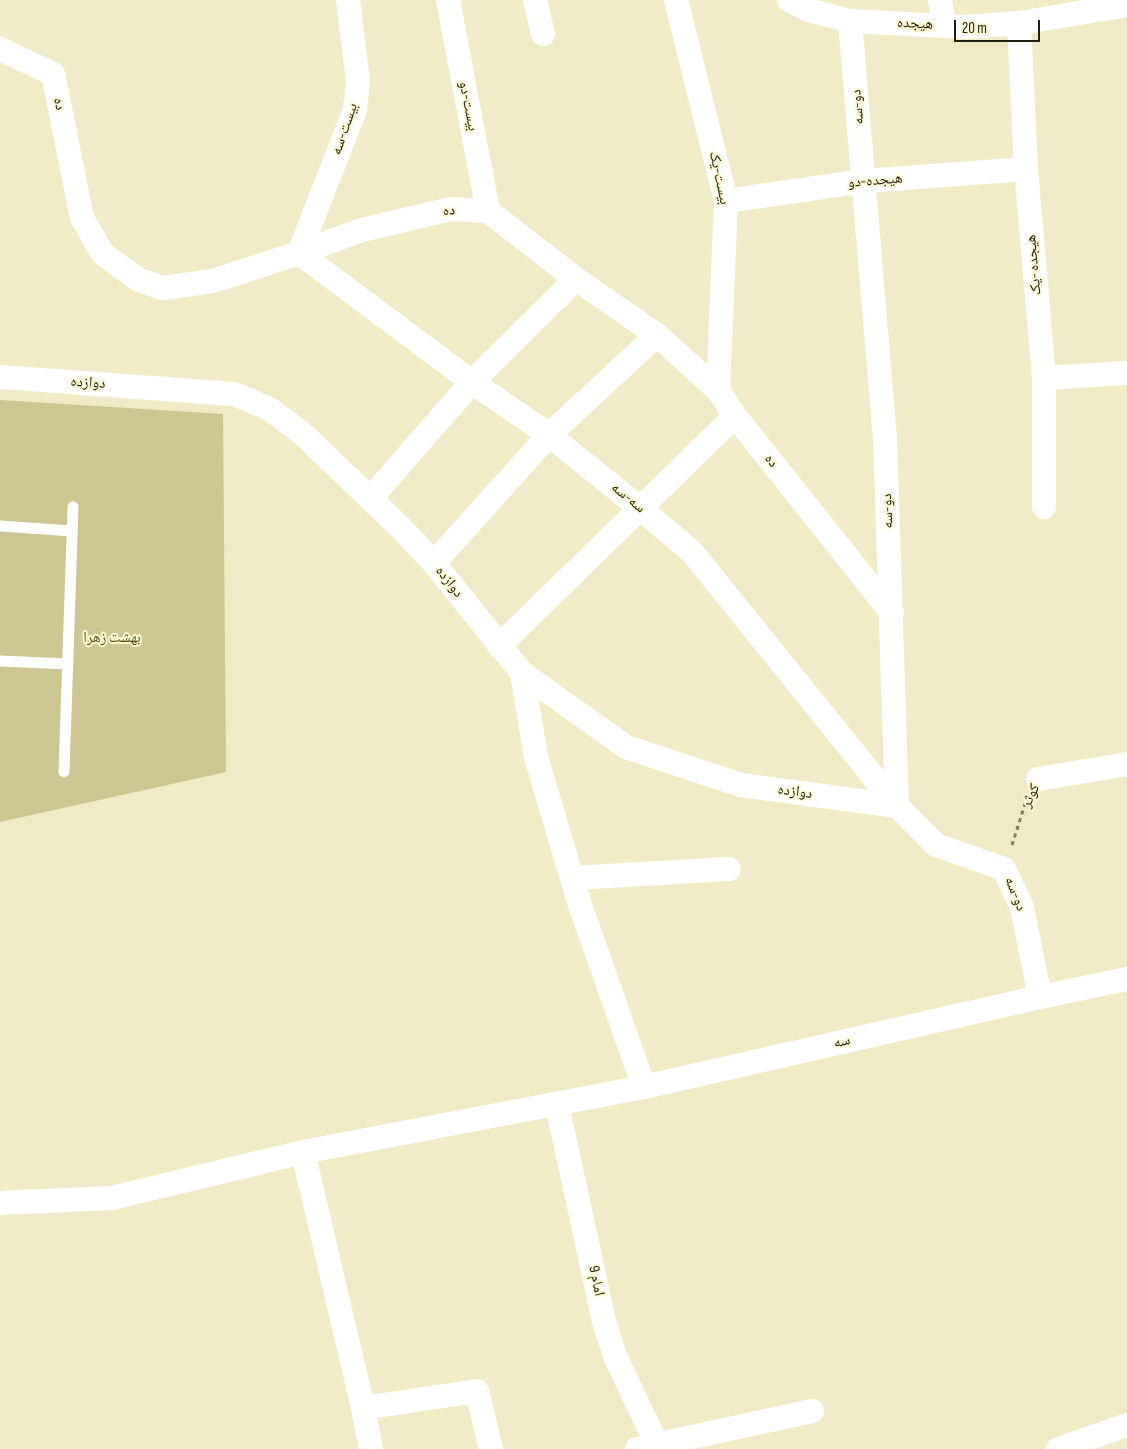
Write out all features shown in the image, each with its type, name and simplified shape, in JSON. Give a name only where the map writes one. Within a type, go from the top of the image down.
[{"type":"street","name":"بیست-سه","points":[[299,253],[355,110],[358,81],[348,0]]},
{"type":"street","name":"بیست-دو","points":[[448,0],[488,211]]},
{"type":"street","points":[[535,0],[543,34]]},
{"type":"street","name":"بیست-یک","points":[[676,0],[726,201],[718,390]]},
{"type":"street","points":[[789,0],[808,10],[850,21]]},
{"type":"street","points":[[940,0],[944,26]]},
{"type":"street","name":"هیجده","points":[[850,21],[965,27],[1019,23],[1127,4]]},
{"type":"street","name":"دو-سه","points":[[850,21],[885,439],[897,806],[936,846],[1004,869],[1022,907],[1040,997]]},
{"type":"street","name":"هیجده -یک","points":[[1019,23],[1026,169],[1044,378],[1044,507]]},
{"type":"street","name":"ده","points":[[0,49],[53,74],[82,218],[102,254],[139,280],[163,288],[213,282],[362,230],[451,209],[488,211],[576,279],[657,335],[718,390],[735,416],[892,613]]},
{"type":"street","name":"هیجده-دو","points":[[726,201],[864,181],[1026,169]]},
{"type":"street","name":"سه-سه","points":[[299,253],[472,382],[549,435],[692,552],[897,806]]},
{"type":"street","points":[[370,499],[472,382],[576,279]]},
{"type":"street","points":[[434,563],[549,435],[657,335]]},
{"type":"street","points":[[1044,378],[1127,373]]},
{"type":"street","name":"دوازده","points":[[0,377],[234,394],[270,409],[305,436],[401,528],[434,563],[522,673],[626,747],[741,785],[897,806]]},
{"type":"street","points":[[499,646],[735,416]]},
{"type":"street","points":[[522,673],[536,757],[579,902],[644,1086]]},
{"type":"street","name":"کوثر","points":[[1038,779],[1127,764]]},
{"type":"street","points":[[573,878],[729,869]]},
{"type":"street","name":"سه","points":[[0,1202],[112,1198],[303,1152],[644,1086],[1127,979]]},
{"type":"street","name":"امام 9","points":[[557,1104],[604,1321],[615,1356],[651,1447]]},
{"type":"street","points":[[303,1152],[371,1449]]},
{"type":"street","points":[[363,1408],[477,1391],[491,1449]]},
{"type":"street","points":[[651,1447],[812,1412]]},
{"type":"street","points":[[1058,1449],[1127,1425]]},
{"type":"lane","points":[[64,772],[73,507]]},
{"type":"lane","points":[[0,526],[72,531]]},
{"type":"lane","points":[[0,662],[68,664]]},
{"type":"path","name":"کوثر","points":[[1004,869],[1027,798],[1038,779]]},
{"type":"green space","name":"بهشت زهرا","points":[[0,400],[223,414],[226,772],[0,822]]}]
